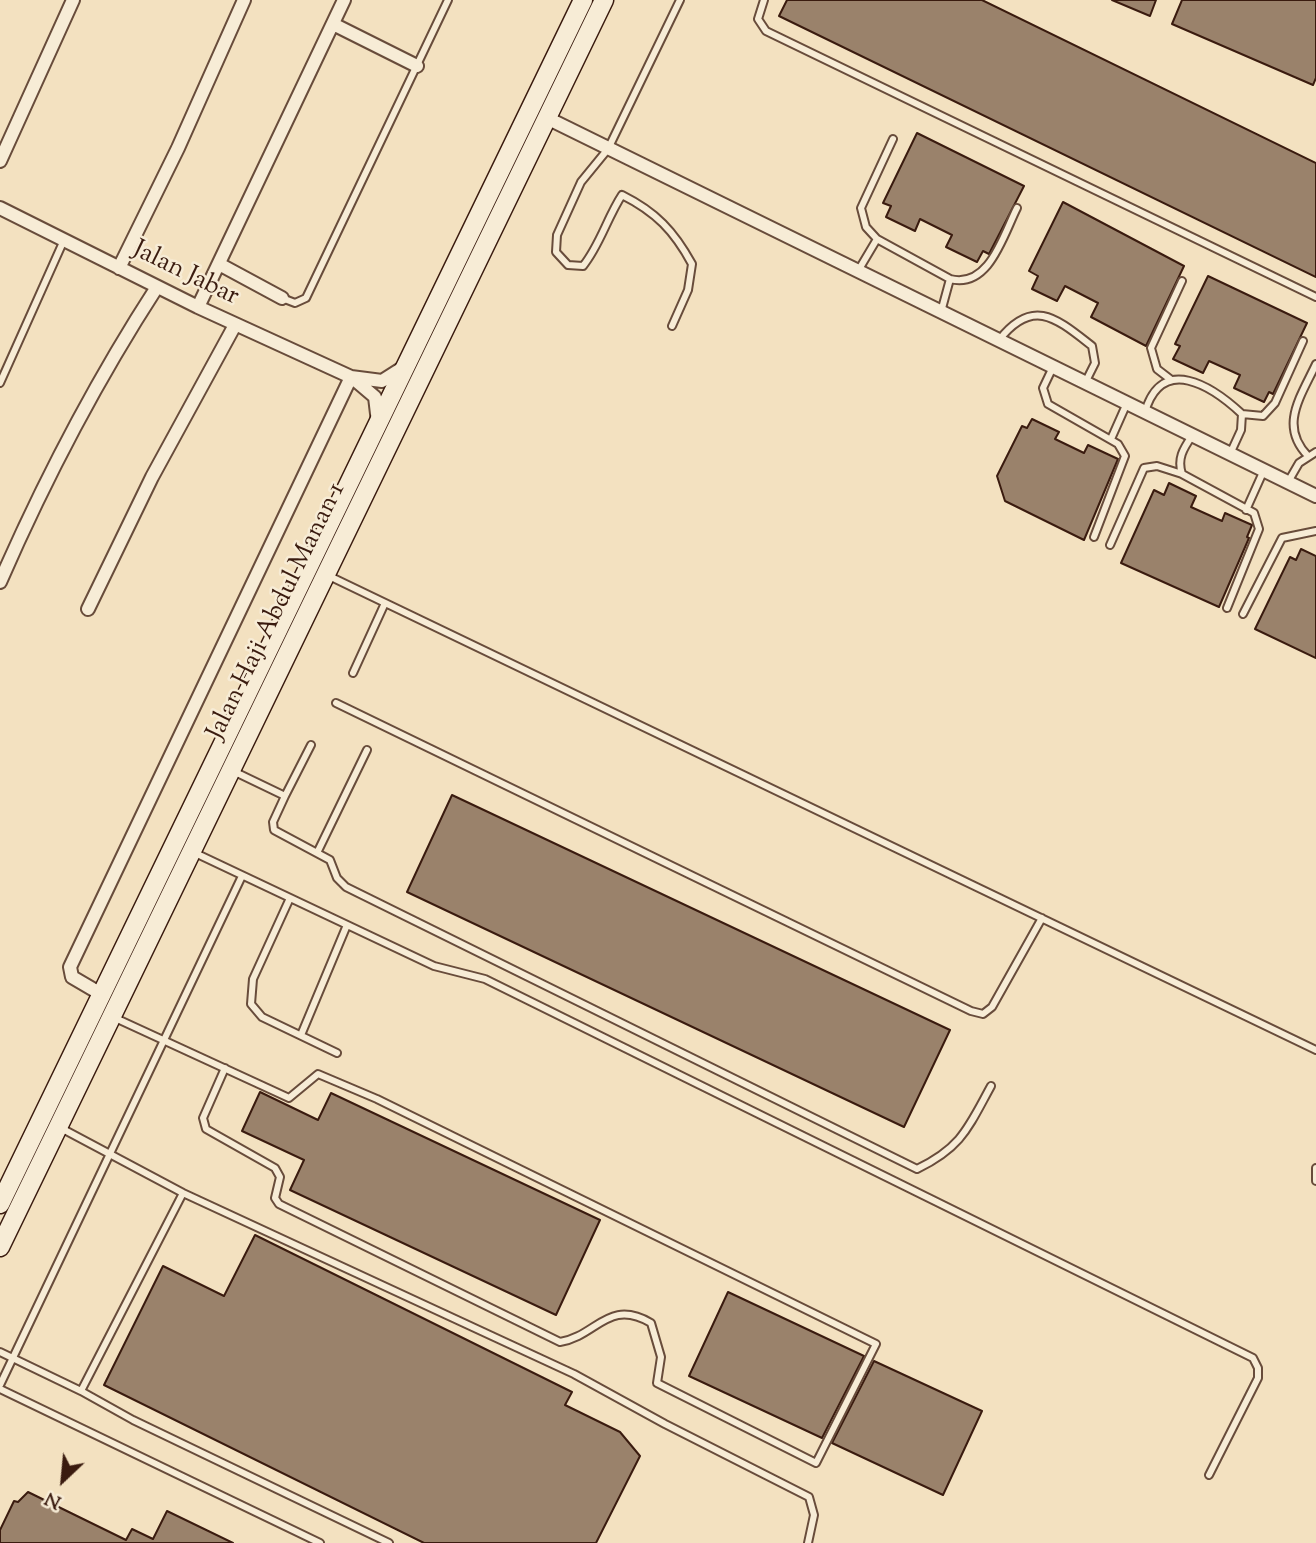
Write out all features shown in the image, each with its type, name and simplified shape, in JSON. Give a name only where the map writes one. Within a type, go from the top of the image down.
[{"type":"street","points":[[0,161],[73,0]]},
{"type":"street","points":[[119,268],[178,148],[244,0]]},
{"type":"street","points":[[198,307],[344,0]]},
{"type":"street","name":"Jalan Haji Abdul Manan 1","points":[[0,1204],[97,992],[377,426],[583,0]]},
{"type":"street","name":"Jalan Haji Abdul Manan 1","points":[[0,1247],[604,0]]},
{"type":"street","points":[[333,24],[417,66]]},
{"type":"street","points":[[547,118],[1316,496]]},
{"type":"street","name":"Jalan Jabar","points":[[0,208],[235,325],[351,377]]},
{"type":"street","points":[[219,264],[282,298]]},
{"type":"street","points":[[0,582],[41,489],[85,405],[157,287]]},
{"type":"street","points":[[88,609],[152,477],[235,325]]},
{"type":"street","points":[[351,377],[367,382],[382,381],[407,364]]},
{"type":"street","points":[[351,377],[374,397],[377,426]]},
{"type":"street","points":[[97,992],[79,983],[72,976],[70,967],[351,377]]},
{"type":"lane","points":[[282,298],[295,303],[306,298],[449,0]]},
{"type":"lane","points":[[672,326],[688,290],[692,264],[667,224],[643,206],[622,195],[610,214],[592,255],[583,266],[568,265],[556,252],[557,235],[581,182],[608,149],[680,0]]},
{"type":"lane","points":[[764,0],[758,19],[766,31],[1316,297]]},
{"type":"lane","points":[[893,139],[861,208],[866,227],[877,239],[950,279],[964,283],[979,277],[1017,208]]},
{"type":"lane","points":[[859,271],[877,239]]},
{"type":"lane","points":[[0,383],[64,240]]},
{"type":"lane","points":[[941,312],[950,279]]},
{"type":"lane","points":[[1170,379],[1157,369],[1151,348],[1182,281]]},
{"type":"lane","points":[[999,340],[1020,317],[1032,314],[1052,318],[1092,346],[1095,363],[1085,383]]},
{"type":"lane","points":[[1145,412],[1150,396],[1170,379],[1181,377],[1227,400],[1242,414],[1263,416],[1275,403],[1303,341]]},
{"type":"lane","points":[[1308,456],[1294,442],[1293,424],[1300,399],[1316,365]]},
{"type":"lane","points":[[1053,367],[1044,388],[1048,404],[1111,439],[1125,456],[1094,537]]},
{"type":"lane","points":[[1111,439],[1127,403]]},
{"type":"lane","points":[[1230,454],[1241,430],[1242,414]]},
{"type":"lane","points":[[1182,474],[1179,463],[1184,448],[1193,435]]},
{"type":"lane","points":[[1288,482],[1299,463],[1316,452]]},
{"type":"lane","points":[[1110,545],[1144,468],[1157,466],[1182,474],[1254,513],[1259,529],[1227,608]]},
{"type":"lane","points":[[1246,510],[1264,470]]},
{"type":"lane","points":[[1242,614],[1282,538],[1316,531]]},
{"type":"lane","points":[[326,574],[1316,1050]]},
{"type":"lane","points":[[353,673],[385,603]]},
{"type":"lane","points":[[336,703],[971,1011],[983,1014],[992,1007],[1042,918]]},
{"type":"lane","points":[[311,745],[273,822],[274,830],[332,862],[337,878],[346,887],[918,1169],[946,1155],[965,1135],[991,1086]]},
{"type":"lane","points":[[317,853],[367,750]]},
{"type":"lane","points":[[231,771],[285,796]]},
{"type":"lane","points":[[192,851],[434,966],[485,979],[1253,1358],[1258,1367],[1258,1378],[1209,1475]]},
{"type":"lane","points":[[242,876],[0,1387],[320,1543]]},
{"type":"lane","points":[[289,898],[253,979],[251,1004],[262,1017],[337,1053]]},
{"type":"lane","points":[[300,1035],[347,925]]},
{"type":"lane","points":[[112,1016],[225,1068],[289,1098],[318,1074],[377,1099],[876,1344],[816,1463],[657,1383],[661,1357],[651,1323],[634,1313],[603,1318],[570,1340],[560,1342],[279,1204],[275,1198],[280,1177],[275,1168],[206,1129],[203,1118],[225,1068]]},
{"type":"lane","points":[[58,1127],[183,1194],[574,1374],[664,1424],[809,1497],[814,1514],[808,1543]]},
{"type":"lane","points":[[1316,1168],[1316,1181]]},
{"type":"lane","points":[[81,1391],[183,1194]]},
{"type":"lane","points":[[0,1352],[81,1391],[133,1420],[389,1543]]},
{"type":"building","points":[[787,0],[982,0],[1316,163],[1316,277],[779,16]]},
{"type":"building","points":[[1112,0],[1156,0],[1150,16]]},
{"type":"building","points":[[1182,0],[1316,0],[1316,78],[1313,85],[1172,24]]},
{"type":"building","points":[[917,133],[1024,186],[989,254],[983,251],[977,262],[946,247],[952,235],[920,219],[915,231],[886,217],[891,206],[883,203]]},
{"type":"building","points":[[1063,202],[1184,266],[1146,346],[1091,317],[1098,303],[1065,286],[1057,301],[1032,289],[1038,276],[1029,271]]},
{"type":"building","points":[[1208,276],[1307,323],[1273,394],[1269,392],[1264,402],[1234,388],[1240,375],[1209,361],[1203,373],[1173,359],[1180,346],[1175,344]]},
{"type":"building","points":[[1032,419],[1059,432],[1055,439],[1084,453],[1088,445],[1118,459],[1084,540],[1005,501],[997,476],[1022,426],[1027,428]]},
{"type":"building","points":[[1169,483],[1196,496],[1191,507],[1222,521],[1225,513],[1252,525],[1219,607],[1121,563],[1154,490],[1164,495]]},
{"type":"building","points":[[1301,549],[1316,556],[1316,658],[1255,629],[1290,557],[1296,560]]},
{"type":"building","points":[[452,795],[950,1030],[904,1127],[407,892]]},
{"type":"building","points":[[260,1092],[318,1120],[331,1093],[600,1220],[556,1315],[290,1190],[304,1160],[242,1131]]},
{"type":"building","points":[[255,1235],[572,1392],[565,1405],[620,1432],[640,1456],[596,1543],[424,1543],[104,1385],[163,1266],[224,1296]]},
{"type":"building","points":[[728,1292],[864,1356],[822,1438],[689,1376]]},
{"type":"building","points":[[874,1361],[982,1411],[943,1495],[832,1443]]},
{"type":"building","points":[[28,1492],[126,1540],[132,1529],[153,1539],[167,1511],[233,1543],[0,1543],[0,1530],[14,1501],[18,1502]]}]
